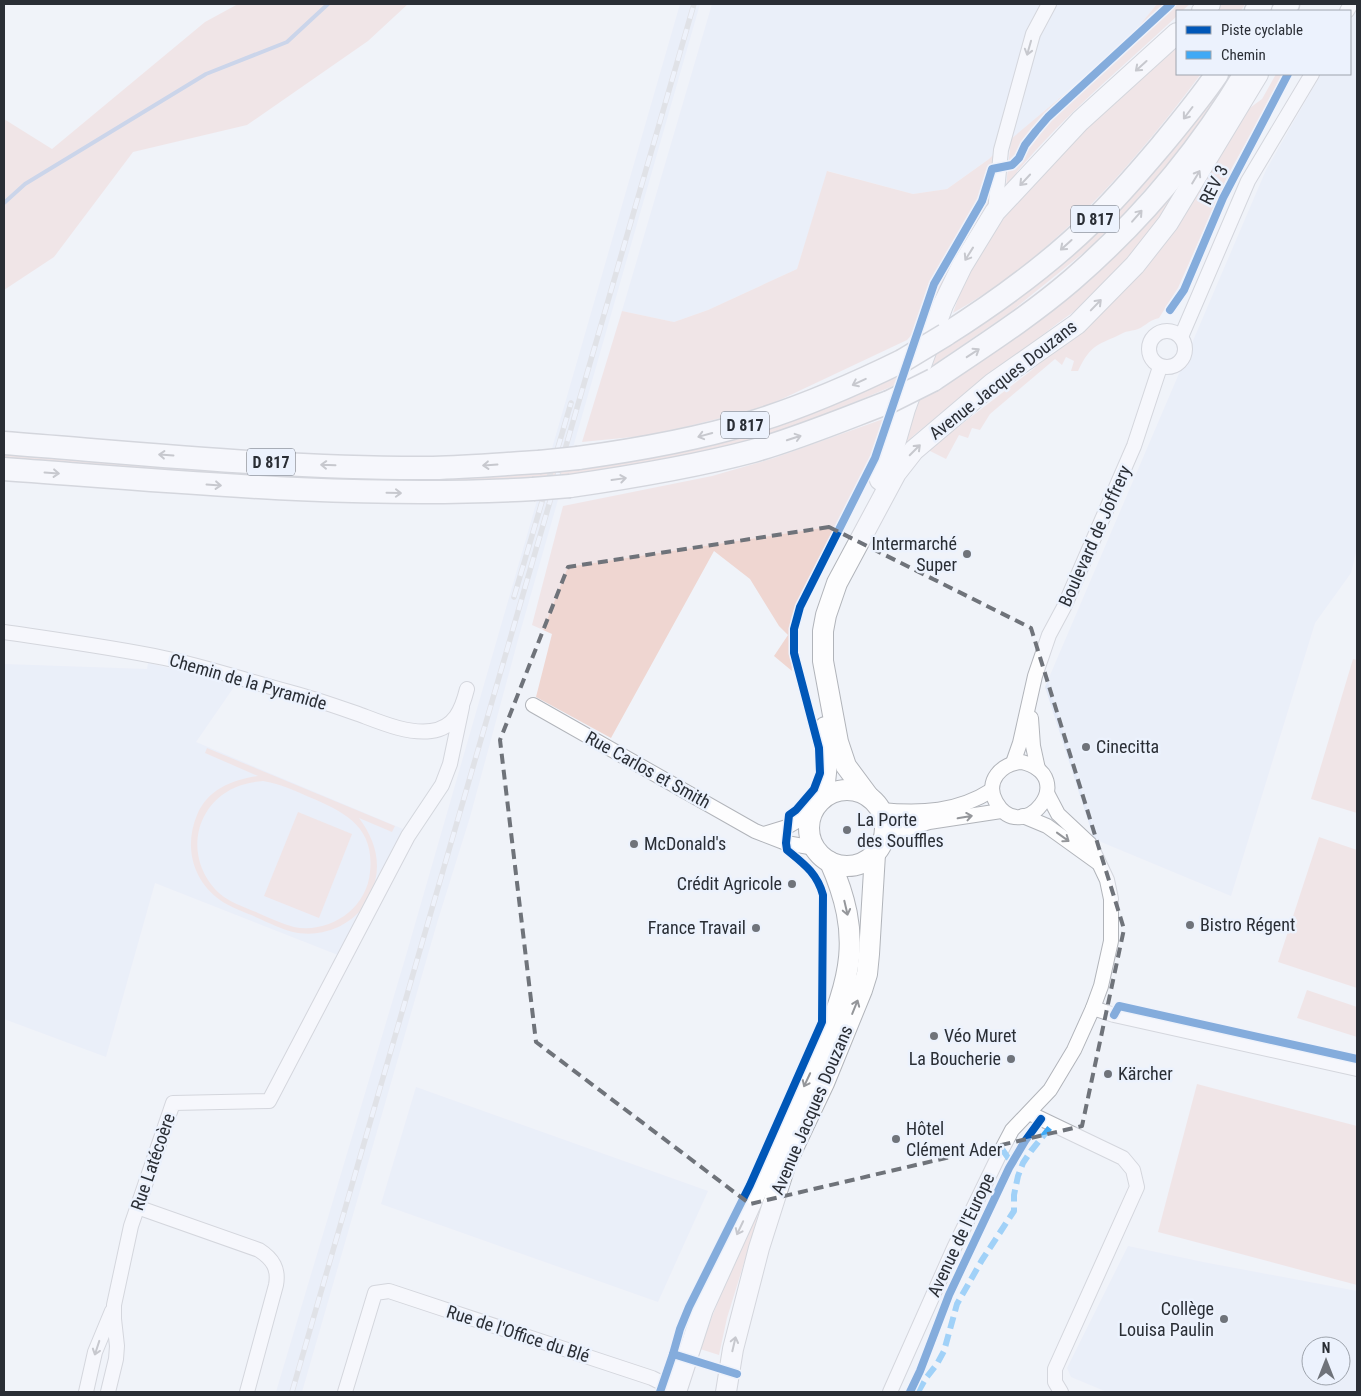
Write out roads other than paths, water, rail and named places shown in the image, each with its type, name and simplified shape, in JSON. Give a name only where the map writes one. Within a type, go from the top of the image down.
[{"type":"main road","name":"Avenue Jacques Douzans","points":[[817,806],[827,770],[827,740],[813,653],[816,610],[826,582],[890,461],[905,409],[943,305],[962,266],[995,212],[1080,121],[1176,34]]},
{"type":"main road","name":"D 817","points":[[4,443],[216,459],[434,468],[578,458],[680,441],[751,423],[810,403],[902,361],[995,303],[1045,264],[1092,222],[1140,171],[1216,75]]},
{"type":"main road","name":"D 817","points":[[4,469],[214,485],[325,491],[428,493],[532,489],[570,486],[641,476],[700,464],[800,436],[889,402],[933,380],[990,342],[1071,281],[1118,238],[1169,180],[1208,131],[1244,75]]},
{"type":"main road","name":"Avenue Jacques Douzans","points":[[875,803],[846,766],[838,742],[823,661],[823,631],[826,615],[837,583],[896,473],[914,450],[993,383],[1077,324],[1134,265],[1168,223],[1257,75]]},
{"type":"main road","points":[[844,790],[853,790],[875,803],[884,819],[884,836],[875,854],[862,863],[846,866],[830,862],[822,857],[815,848],[809,834],[809,825],[817,806],[835,791],[844,790]]},
{"type":"main road","name":"Avenue Jacques Douzans","points":[[726,1392],[733,1349],[759,1248],[786,1163],[824,1083],[862,990],[869,954],[875,854]]},
{"type":"main road","name":"Avenue Jacques Douzans","points":[[676,1392],[703,1309],[821,1049],[844,989],[850,953],[849,919],[842,888],[830,862]]},
{"type":"street","points":[[995,212],[1001,150],[1033,34],[1049,4]]},
{"type":"street","points":[[1181,338],[1248,181],[1311,75]]},
{"type":"street","points":[[1164,331],[1176,333],[1181,338],[1186,349],[1182,360],[1172,367],[1160,366],[1151,359],[1149,353],[1150,341],[1154,336],[1164,331]]},
{"type":"street","name":"Boulevard de Joffrery","points":[[1013,762],[1030,704],[1035,676],[1049,635],[1064,607],[1134,446],[1160,366]]},
{"type":"street","name":"Chemin de la Pyramide","points":[[4,632],[98,645],[166,659],[313,699],[408,730],[430,731],[448,725],[462,708],[467,689]]},
{"type":"street","name":"Boulevard de Joffrery","points":[[1030,704],[1033,746],[1038,769]]},
{"type":"street","name":"Rue Carlos et Smith","points":[[532,705],[747,827],[786,843],[815,848]]},
{"type":"street","name":"Rue Latécoère","points":[[86,1392],[95,1352],[114,1305],[137,1206],[173,1103],[269,1101],[408,836],[442,785],[450,764],[462,708]]},
{"type":"street","points":[[884,836],[910,826],[1001,811],[1014,816],[1032,814],[1044,802],[1047,793],[1047,784],[1044,776],[1038,769],[1031,764],[1022,762],[1013,762],[1004,766],[994,781],[992,790],[994,799],[1001,811]]},
{"type":"street","points":[[875,803],[908,813],[953,807],[976,800],[992,790]]},
{"type":"street","name":"Avenue de l'Europe","points":[[890,1392],[954,1248],[1002,1149],[1012,1130],[1050,1090],[1074,1050],[1094,1008],[1101,986],[1111,941],[1111,899],[1107,880],[1090,844],[1058,814],[1047,793]]},
{"type":"street","points":[[764,834],[787,828],[817,806]]},
{"type":"street","points":[[1023,816],[1047,826],[1100,864]]},
{"type":"street","points":[[1094,1008],[1114,1015],[1357,1069]]},
{"type":"street","points":[[1029,1113],[1123,1158],[1133,1170],[1137,1187],[1055,1369],[1055,1382],[1061,1392]]},
{"type":"street","points":[[137,1206],[259,1250],[272,1260],[277,1273],[276,1285],[246,1392]]},
{"type":"street","name":"Rue de l'Office du Blé","points":[[344,1392],[374,1293],[389,1291],[652,1378],[662,1383],[672,1392]]},
{"type":"street","name":"Rue Latécoère","points":[[108,1392],[116,1359],[117,1346],[114,1305]]},
{"type":"waterway","points":[[4,203],[25,184],[206,74],[287,42],[328,4]]},
{"type":"railway","points":[[292,1392],[694,4]]},
{"type":"railway","points":[[514,597],[571,403]]},
{"type":"place","name":"Intermarché Super","points":[[967,554]]},
{"type":"place","name":"Cinecitta","points":[[1086,747]]},
{"type":"place","name":"La Porte des Souffles","points":[[847,830]]},
{"type":"place","name":"McDonald's","points":[[634,844]]},
{"type":"place","name":"Crédit Agricole","points":[[792,884]]},
{"type":"place","name":"Bistro Régent","points":[[1190,925]]},
{"type":"place","name":"France Travail","points":[[756,928]]},
{"type":"place","name":"Véo Muret","points":[[934,1036]]},
{"type":"place","name":"La Boucherie","points":[[1011,1059]]},
{"type":"place","name":"Kärcher","points":[[1108,1074]]},
{"type":"place","name":"Hôtel Clément Ader","points":[[896,1139]]},
{"type":"place","name":"Collège Louisa Paulin","points":[[1224,1319]]}]
